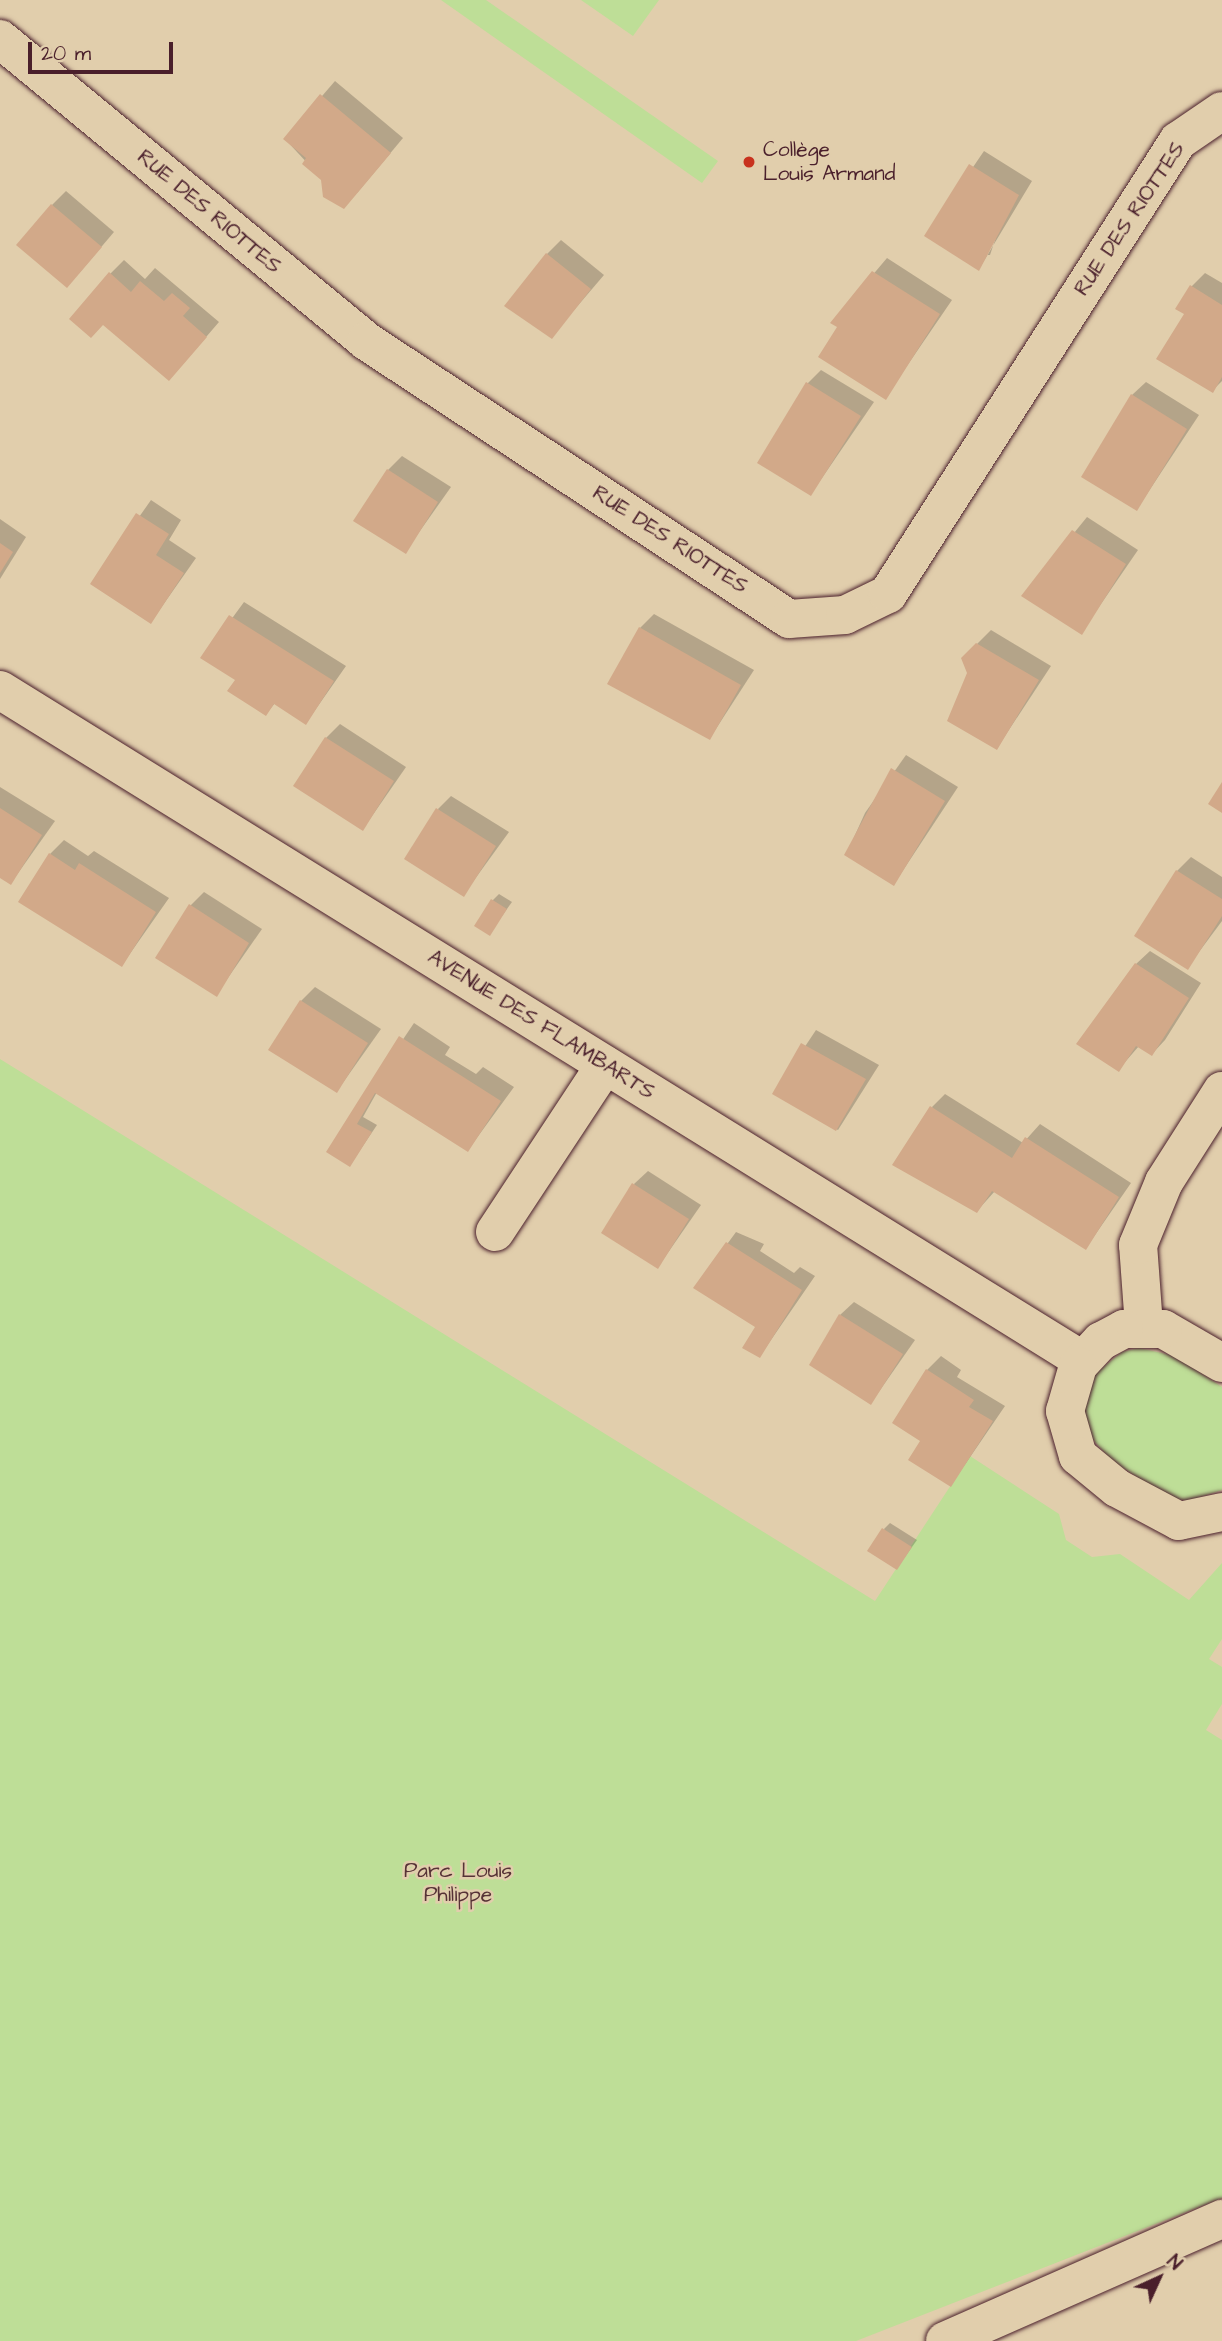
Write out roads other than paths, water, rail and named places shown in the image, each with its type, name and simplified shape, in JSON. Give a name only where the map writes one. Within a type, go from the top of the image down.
[{"type":"street","name":"RUE DES RIOTTES","points":[[0,39],[366,341],[789,619],[845,615],[888,594],[1178,141],[1222,111]]},
{"type":"street","name":"AVENUE DES FLAMBARTS","points":[[0,690],[1082,1360]]},
{"type":"street","points":[[495,1232],[605,1065]]},
{"type":"street","points":[[1144,1326],[1138,1245],[1164,1182],[1222,1091]]},
{"type":"street","points":[[1222,1363],[1178,1334],[1144,1326],[1112,1334],[1082,1360],[1065,1410],[1071,1443],[1087,1466],[1162,1516],[1196,1520],[1222,1512]]},
{"type":"street","points":[[945,2341],[1222,2219]]},
{"type":"place","name":"Collège Louis Armand","points":[[749,162]]},
{"type":"park label","name":"Parc Louis Philippe","points":[[458,1883]]}]
